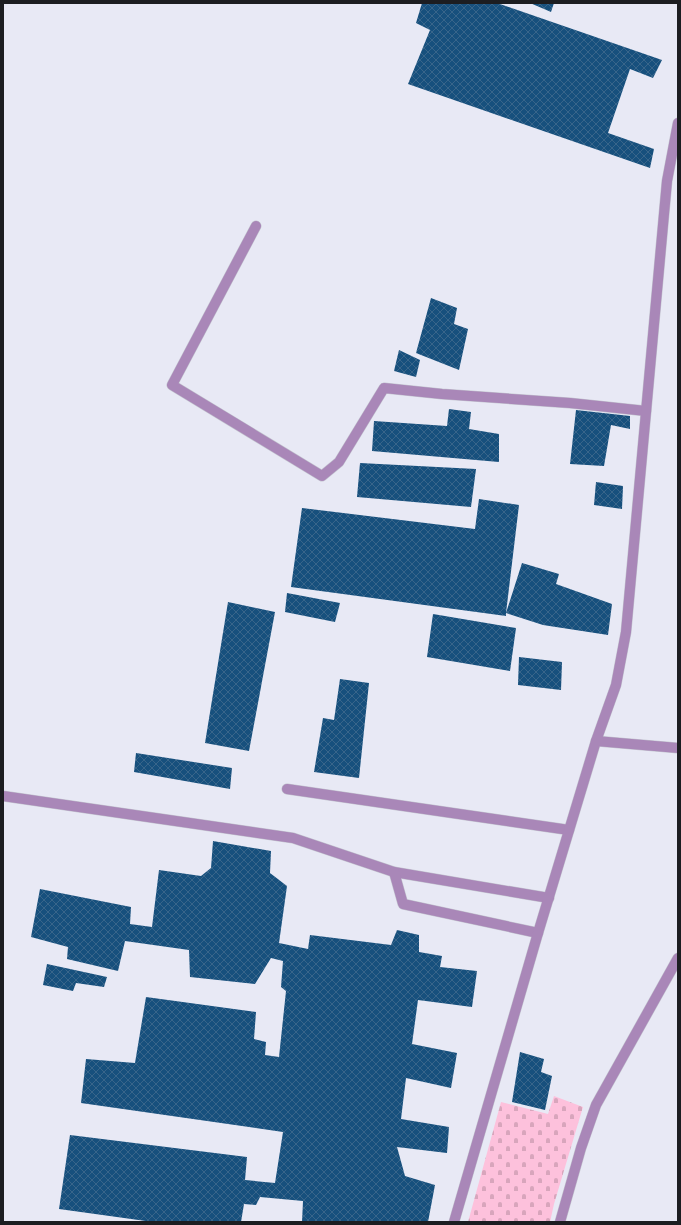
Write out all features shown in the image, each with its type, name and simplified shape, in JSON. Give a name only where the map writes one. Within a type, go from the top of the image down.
[{"type":"street","points":[[454,1222],[548,898],[596,741],[616,685],[626,632],[666,181],[678,123]]},
{"type":"street","points":[[256,226],[172,385],[322,476],[339,462],[384,388],[442,394],[570,403],[646,411]]},
{"type":"street","points":[[596,741],[678,748]]},
{"type":"street","points":[[287,789],[569,830]]},
{"type":"street","points":[[3,796],[293,838],[394,872],[548,898]]},
{"type":"street","points":[[394,872],[403,904],[538,933]]},
{"type":"street","points":[[560,1222],[581,1148],[596,1105],[678,958]]},
{"type":"green space","points":[[554,1096],[583,1107],[550,1222],[468,1222],[501,1102],[548,1114]]},
{"type":"building","points":[[422,3],[497,3],[662,60],[653,78],[630,69],[608,133],[654,149],[650,168],[408,84],[430,30],[416,23]]},
{"type":"building","points":[[530,3],[554,3],[551,12]]},
{"type":"building","points":[[431,298],[457,308],[454,324],[468,329],[459,370],[416,353]]},
{"type":"building","points":[[399,350],[420,360],[416,377],[394,371]]},
{"type":"building","points":[[449,409],[471,412],[469,429],[499,434],[499,462],[372,451],[374,421],[447,426]]},
{"type":"building","points":[[576,410],[630,416],[630,429],[611,425],[604,466],[570,464]]},
{"type":"building","points":[[360,463],[476,469],[471,507],[357,497]]},
{"type":"building","points":[[596,482],[623,486],[622,509],[594,505]]},
{"type":"building","points":[[479,499],[519,505],[506,616],[291,587],[302,508],[475,529]]},
{"type":"building","points":[[522,563],[559,574],[556,584],[612,604],[608,635],[543,625],[506,613]]},
{"type":"building","points":[[287,593],[340,603],[335,622],[285,612]]},
{"type":"building","points":[[228,602],[275,612],[249,751],[205,743]]},
{"type":"building","points":[[433,614],[516,628],[510,671],[427,657]]},
{"type":"building","points":[[519,657],[562,662],[561,690],[518,685]]},
{"type":"building","points":[[340,679],[369,683],[359,778],[314,772],[323,718],[334,720]]},
{"type":"building","points":[[136,753],[232,768],[230,789],[134,772]]},
{"type":"building","points":[[213,841],[271,851],[270,873],[287,886],[279,943],[308,949],[310,935],[391,945],[397,930],[419,935],[419,952],[442,956],[440,967],[477,971],[472,1007],[418,1000],[412,1044],[457,1053],[451,1088],[406,1078],[401,1119],[449,1127],[447,1153],[397,1147],[405,1176],[435,1185],[428,1222],[302,1222],[303,1201],[260,1197],[256,1205],[244,1204],[241,1222],[153,1222],[59,1209],[70,1135],[247,1157],[245,1180],[275,1183],[283,1132],[81,1103],[86,1059],[135,1063],[146,997],[256,1012],[254,1039],[266,1042],[265,1055],[279,1057],[286,991],[281,987],[283,961],[271,958],[255,984],[190,977],[189,950],[125,941],[118,971],[67,959],[68,947],[31,937],[40,889],[131,907],[130,924],[152,927],[159,870],[201,876],[211,868]]},
{"type":"building","points":[[47,964],[107,977],[104,987],[76,983],[73,991],[43,985]]},
{"type":"building","points":[[520,1052],[544,1059],[541,1072],[552,1076],[545,1110],[512,1102]]}]
